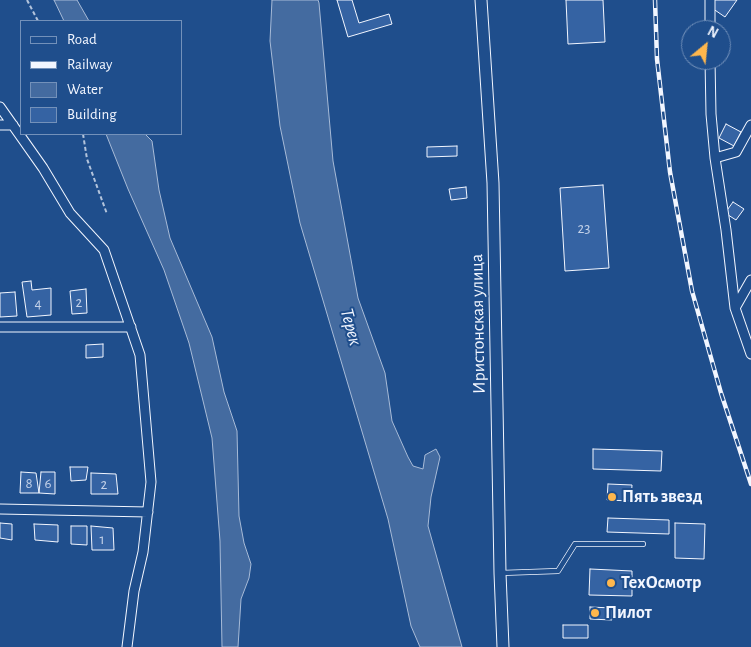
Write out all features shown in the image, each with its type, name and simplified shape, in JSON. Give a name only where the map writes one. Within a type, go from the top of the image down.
[{"type":"main road","name":"Иристонская улица","points":[[481,0],[493,184],[503,647]]},
{"type":"street","points":[[710,0],[710,20]]},
{"type":"street","points":[[710,70],[714,158],[726,230],[735,308],[751,354]]},
{"type":"street","points":[[0,107],[43,168],[70,213],[104,250],[140,355],[151,482],[143,552],[134,591],[127,647]]},
{"type":"street","points":[[0,126],[13,125]]},
{"type":"street","points":[[714,158],[736,152],[751,125]]},
{"type":"street","points":[[735,308],[751,280]]},
{"type":"street","points":[[0,328],[131,326]]},
{"type":"street","points":[[0,509],[148,512]]},
{"type":"lane","points":[[500,573],[558,571],[575,544],[643,544]]},
{"type":"path","points":[[27,0],[37,20]]},
{"type":"path","points":[[83,135],[87,159],[107,214]]},
{"type":"water","points":[[54,0],[77,0],[88,20],[64,20]]},
{"type":"water","name":"Терек","points":[[272,0],[318,0],[319,3],[333,161],[358,298],[385,373],[392,421],[408,457],[413,466],[423,469],[425,455],[436,449],[440,457],[431,497],[428,526],[462,647],[420,647],[411,626],[388,519],[300,223],[280,126],[270,41]]},
{"type":"water","points":[[106,135],[146,135],[152,141],[159,190],[170,238],[212,337],[224,392],[237,431],[239,516],[244,543],[251,564],[249,578],[241,599],[238,647],[222,647],[220,541],[212,438],[189,343],[164,270]]},
{"type":"building","points":[[337,0],[352,0],[359,23],[389,14],[392,24],[348,37]]},
{"type":"building","points":[[566,0],[603,0],[605,42],[568,44]]},
{"type":"building","points":[[713,0],[737,0],[725,17],[709,6]]},
{"type":"building","points":[[726,124],[741,132],[734,146],[719,138]]},
{"type":"building","points":[[457,146],[457,156],[427,157],[427,147]]},
{"type":"building","points":[[603,185],[609,268],[565,271],[560,188]]},
{"type":"building","points":[[466,187],[467,198],[451,200],[449,189]]},
{"type":"building","points":[[733,202],[744,209],[736,220],[725,213]]},
{"type":"building","points":[[31,281],[32,290],[51,288],[51,315],[27,317],[22,282]]},
{"type":"building","points":[[86,289],[87,313],[72,314],[70,291]]},
{"type":"building","points":[[15,292],[17,316],[0,317],[0,293]]},
{"type":"building","points":[[103,344],[103,357],[86,358],[86,345]]},
{"type":"building","points":[[593,449],[662,451],[661,471],[593,469]]},
{"type":"building","points":[[70,467],[88,467],[86,480],[71,481]]},
{"type":"building","points":[[21,472],[36,473],[39,493],[20,493]]},
{"type":"building","points":[[41,472],[55,472],[55,494],[39,493]]},
{"type":"building","points":[[91,473],[116,474],[118,494],[91,494]]},
{"type":"building","points":[[608,484],[632,485],[631,501],[607,500]]},
{"type":"building","points":[[608,518],[669,520],[669,534],[607,532]]},
{"type":"building","points":[[0,523],[12,524],[12,540],[0,538]]},
{"type":"building","points":[[675,523],[705,524],[704,559],[675,558]]},
{"type":"building","points":[[34,524],[58,525],[58,542],[35,540]]},
{"type":"building","points":[[71,526],[87,526],[87,545],[71,544]]},
{"type":"building","points":[[91,526],[113,528],[114,550],[92,550]]},
{"type":"building","name":"ТехОсмотр","points":[[590,569],[632,571],[632,596],[589,595]]},
{"type":"building","points":[[590,607],[612,608],[612,620],[590,619]]},
{"type":"building","points":[[563,625],[588,625],[588,638],[563,638]]},
{"type":"railway","points":[[655,0],[657,59],[670,172],[692,291],[721,393],[751,484]]},
{"type":"place","name":"Пять звезд","points":[[612,497]]},
{"type":"place","name":"ТехОсмотр","points":[[611,583]]},
{"type":"place","name":"Пилот","points":[[595,613]]}]
